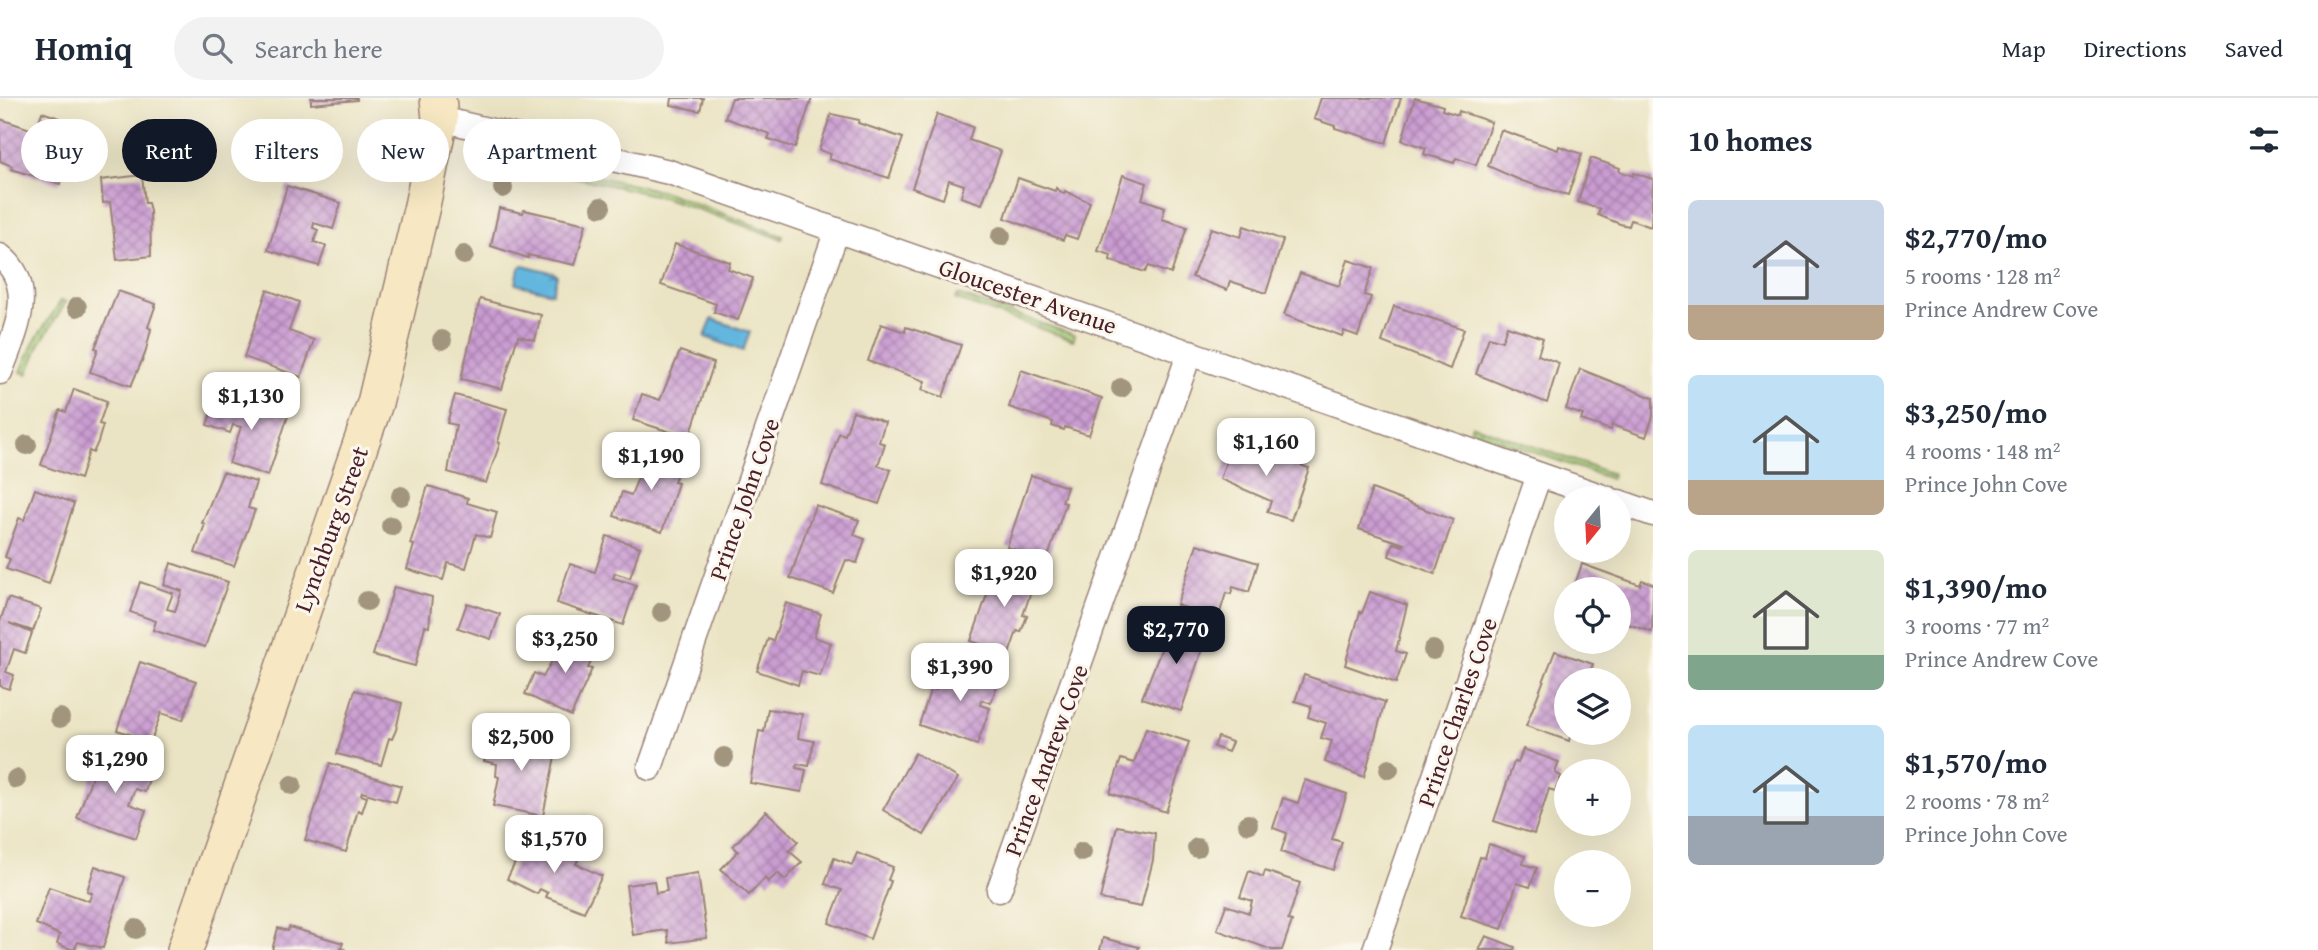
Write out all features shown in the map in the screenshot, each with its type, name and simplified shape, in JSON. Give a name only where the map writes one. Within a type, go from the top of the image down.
[{"type":"street","name":"Gloucester Avenue","points":[[439,109],[670,172],[1571,486]]},
{"type":"street","name":"Lynchburg Street","points":[[185,950],[372,413],[422,206],[439,109]]},
{"type":"street","name":"Prince John Cove","points":[[650,768],[837,230]]},
{"type":"street","points":[[0,372],[20,313],[21,285],[8,265]]},
{"type":"street","name":"Prince Andrew Cove","points":[[999,890],[1190,352]]},
{"type":"street","name":"Prince Charles Cove","points":[[1375,950],[1539,475]]},
{"type":"street","points":[[1631,506],[1653,514]]},
{"type":"green space","points":[[596,182],[620,182],[665,192],[783,236],[782,239],[663,197]]},
{"type":"green space","points":[[958,295],[1075,335],[1073,340],[955,299]]},
{"type":"green space","points":[[61,301],[66,302],[39,345],[27,374],[21,372],[34,342]]},
{"type":"green space","points":[[1472,425],[1612,474],[1611,479],[1470,430]]},
{"type":"water","points":[[523,265],[554,273],[557,276],[552,293],[516,284],[519,268]]},
{"type":"water","points":[[712,319],[750,332],[743,351],[705,337]]},
{"type":"building","points":[[311,98],[357,98],[357,100],[311,104]]},
{"type":"building","points":[[672,98],[703,98],[700,111],[671,105]]},
{"type":"building","points":[[732,98],[812,98],[795,148],[768,139],[770,134],[725,118]]},
{"type":"building","points":[[1321,98],[1401,98],[1386,143],[1314,119]]},
{"type":"building","points":[[1415,98],[1443,106],[1442,110],[1458,115],[1459,111],[1491,122],[1476,165],[1456,158],[1454,163],[1424,154],[1426,148],[1402,140]]},
{"type":"building","points":[[42,112],[62,119],[40,119]]},
{"type":"building","points":[[831,114],[859,120],[858,123],[903,138],[889,178],[829,159],[831,154],[819,150]]},
{"type":"building","points":[[937,114],[973,127],[969,140],[1001,151],[982,204],[961,197],[964,185],[949,180],[943,199],[912,188]]},
{"type":"building","points":[[0,119],[21,126],[21,172],[0,161]]},
{"type":"building","points":[[1501,130],[1558,150],[1559,146],[1582,154],[1568,195],[1522,181],[1488,166]]},
{"type":"building","points":[[1591,158],[1620,168],[1619,171],[1633,176],[1634,173],[1653,179],[1651,227],[1631,220],[1629,226],[1620,224],[1598,215],[1600,209],[1578,202]]},
{"type":"building","points":[[1123,175],[1147,183],[1142,199],[1165,207],[1162,219],[1187,227],[1171,274],[1149,266],[1145,272],[1110,260],[1111,255],[1098,251]]},
{"type":"building","points":[[122,177],[122,182],[143,182],[145,203],[148,203],[150,211],[151,256],[117,260],[110,202],[103,203],[101,182],[108,182],[108,179]]},
{"type":"building","points":[[1018,178],[1055,191],[1056,188],[1064,194],[1065,191],[1090,202],[1077,239],[1065,235],[1063,240],[1005,218]]},
{"type":"building","points":[[287,186],[341,203],[333,229],[314,223],[313,228],[318,230],[314,242],[326,246],[319,266],[268,250]]},
{"type":"building","points":[[499,208],[523,213],[524,210],[586,224],[575,265],[528,255],[528,258],[491,246]]},
{"type":"building","points":[[1244,226],[1283,240],[1266,293],[1230,281],[1227,290],[1192,277],[1211,228],[1241,237]]},
{"type":"building","points":[[675,244],[730,262],[728,269],[753,278],[738,320],[714,312],[716,304],[661,285]]},
{"type":"building","points":[[1348,260],[1373,268],[1364,295],[1371,297],[1358,336],[1344,331],[1342,336],[1284,315],[1300,273],[1339,286]]},
{"type":"building","points":[[267,290],[299,302],[289,331],[314,340],[301,377],[244,357]]},
{"type":"building","points":[[118,291],[156,304],[148,327],[151,329],[145,354],[131,386],[90,372],[98,349],[95,348]]},
{"type":"building","points":[[480,299],[541,315],[535,340],[518,336],[502,389],[461,379]]},
{"type":"building","points":[[1394,306],[1464,329],[1450,369],[1382,342]]},
{"type":"building","points":[[881,324],[905,332],[906,327],[961,345],[943,397],[922,390],[925,381],[868,361]]},
{"type":"building","points":[[1507,326],[1543,338],[1538,355],[1559,363],[1547,403],[1476,374],[1489,337],[1502,341]]},
{"type":"building","points":[[680,351],[714,363],[689,438],[633,420],[642,394],[660,400]]},
{"type":"building","points":[[1580,369],[1653,398],[1653,416],[1646,437],[1612,425],[1611,430],[1581,420],[1583,415],[1566,409]]},
{"type":"building","points":[[1021,370],[1102,398],[1089,435],[1065,427],[1064,430],[1052,426],[1053,422],[1009,407]]},
{"type":"building","points":[[74,389],[107,401],[99,424],[103,425],[98,442],[93,453],[89,451],[80,479],[41,465],[60,410],[66,412]]},
{"type":"building","points":[[455,395],[507,409],[498,442],[500,443],[486,483],[448,472],[456,425],[447,423]]},
{"type":"building","points":[[239,396],[289,413],[268,476],[229,463],[241,427],[233,425],[230,433],[207,425],[215,400],[236,407]]},
{"type":"building","points":[[853,411],[885,422],[879,442],[885,444],[878,465],[891,470],[879,504],[822,485],[839,433],[845,435]]},
{"type":"building","points":[[1233,442],[1309,468],[1291,520],[1267,512],[1271,501],[1220,479]]},
{"type":"building","points":[[650,448],[682,459],[674,482],[678,483],[662,532],[614,516],[622,492],[631,495]]},
{"type":"building","points":[[223,472],[256,482],[248,508],[255,510],[234,566],[195,553],[205,524],[202,523]]},
{"type":"building","points":[[1031,475],[1067,487],[1062,502],[1066,503],[1047,560],[1007,547]]},
{"type":"building","points":[[428,486],[468,498],[467,503],[497,512],[490,538],[476,534],[466,568],[448,563],[443,580],[407,569],[414,545],[410,544]]},
{"type":"building","points":[[35,489],[74,503],[49,584],[6,569],[10,559],[5,557],[19,518],[24,520]]},
{"type":"building","points":[[1372,489],[1453,520],[1435,574],[1389,556],[1393,543],[1404,544],[1359,529]]},
{"type":"building","points":[[815,505],[859,520],[854,535],[865,539],[857,563],[846,560],[833,593],[790,578]]},
{"type":"building","points":[[607,536],[640,547],[630,578],[615,573],[613,578],[636,585],[623,625],[557,603],[570,564],[595,572]]},
{"type":"building","points":[[1197,544],[1258,563],[1249,592],[1233,587],[1231,594],[1226,593],[1218,619],[1177,605]]},
{"type":"building","points":[[171,563],[228,582],[205,647],[153,630],[156,621],[130,612],[140,582],[173,593],[167,609],[175,611],[182,591],[164,585]]},
{"type":"building","points":[[998,563],[1036,577],[1023,615],[1027,616],[1021,632],[1017,631],[1009,654],[971,641]]},
{"type":"building","points":[[1582,564],[1618,577],[1578,577]]},
{"type":"building","points":[[1642,580],[1653,584],[1652,632],[1631,625],[1631,582],[1640,585]]},
{"type":"building","points":[[394,587],[432,597],[429,627],[425,626],[415,666],[373,655]]},
{"type":"building","points":[[1370,592],[1407,605],[1396,651],[1406,654],[1396,683],[1345,665],[1360,612],[1362,613]]},
{"type":"building","points":[[8,598],[41,609],[33,631],[9,623],[32,633],[25,653],[14,649],[6,672],[14,675],[9,689],[0,686],[0,622]]},
{"type":"building","points":[[467,603],[500,614],[491,639],[458,628]]},
{"type":"building","points":[[786,603],[821,614],[814,637],[831,643],[820,676],[802,671],[798,685],[757,671],[768,639],[773,641]]},
{"type":"building","points":[[1173,620],[1208,632],[1181,711],[1142,698]]},
{"type":"building","points":[[568,632],[598,646],[588,668],[592,669],[571,716],[525,694],[534,673],[543,677]]},
{"type":"building","points":[[1554,654],[1564,654],[1593,664],[1592,668],[1554,668],[1554,736],[1526,726]]},
{"type":"building","points":[[140,662],[196,681],[183,720],[161,713],[151,741],[117,730]]},
{"type":"building","points":[[967,664],[1000,676],[991,703],[981,700],[980,705],[990,708],[977,745],[919,725],[931,688],[936,690],[944,667],[964,673]]},
{"type":"building","points":[[1304,675],[1385,702],[1364,777],[1325,762],[1332,741],[1321,738],[1326,723],[1308,717],[1311,706],[1295,701]]},
{"type":"building","points":[[355,690],[402,703],[396,730],[392,739],[389,738],[381,765],[337,754]]},
{"type":"building","points":[[768,709],[802,714],[798,738],[814,741],[809,766],[797,764],[796,768],[806,770],[802,792],[750,783],[759,731],[764,732]]},
{"type":"building","points":[[1146,728],[1189,742],[1166,812],[1110,793],[1121,759],[1134,763]]},
{"type":"building","points":[[489,733],[557,746],[543,816],[493,806],[499,777],[496,776],[497,764],[484,761]]},
{"type":"building","points":[[1218,737],[1232,742],[1228,752],[1214,747]]},
{"type":"building","points":[[1523,749],[1554,760],[1554,791],[1549,789],[1534,834],[1494,821],[1514,762],[1518,763]]},
{"type":"building","points":[[101,752],[152,769],[145,792],[135,789],[129,804],[146,810],[136,838],[77,818]]},
{"type":"building","points":[[915,753],[958,778],[924,835],[883,810]]},
{"type":"building","points":[[330,763],[401,786],[396,802],[362,792],[361,795],[367,797],[362,812],[358,810],[346,852],[305,840]]},
{"type":"building","points":[[1305,780],[1347,794],[1332,839],[1342,842],[1333,870],[1281,852],[1287,833],[1273,828],[1283,798],[1298,803]]},
{"type":"building","points":[[766,811],[798,841],[789,851],[802,862],[785,880],[778,873],[768,882],[765,878],[749,895],[721,869],[738,851],[733,846]]},
{"type":"building","points":[[1117,826],[1155,833],[1153,860],[1141,907],[1100,899]]},
{"type":"building","points":[[527,839],[544,847],[546,844],[578,860],[576,864],[602,876],[584,912],[546,897],[548,893],[540,889],[537,894],[507,879]]},
{"type":"building","points":[[1489,844],[1525,856],[1523,864],[1537,868],[1530,887],[1517,883],[1502,929],[1461,916],[1480,857],[1485,858]]},
{"type":"building","points":[[857,853],[893,867],[888,880],[891,881],[870,939],[829,923],[842,890],[825,884],[834,858],[852,865]]},
{"type":"building","points":[[95,866],[125,877],[103,948],[78,942],[74,950],[57,944],[60,935],[36,924],[49,887],[89,901],[92,893],[87,891]]},
{"type":"building","points":[[1249,871],[1263,877],[1265,871],[1300,883],[1288,920],[1292,921],[1282,950],[1272,950],[1217,930],[1226,905],[1249,913],[1252,901],[1240,897]]},
{"type":"building","points":[[698,873],[707,938],[669,943],[667,930],[633,935],[626,885],[654,881],[656,893],[667,891],[665,878]]},
{"type":"building","points":[[289,927],[343,943],[341,948],[346,950],[272,950],[278,928],[288,931]]},
{"type":"building","points":[[1486,936],[1515,947],[1514,950],[1479,950]]},
{"type":"building","points":[[1103,938],[1139,947],[1138,950],[1100,950]]}]
